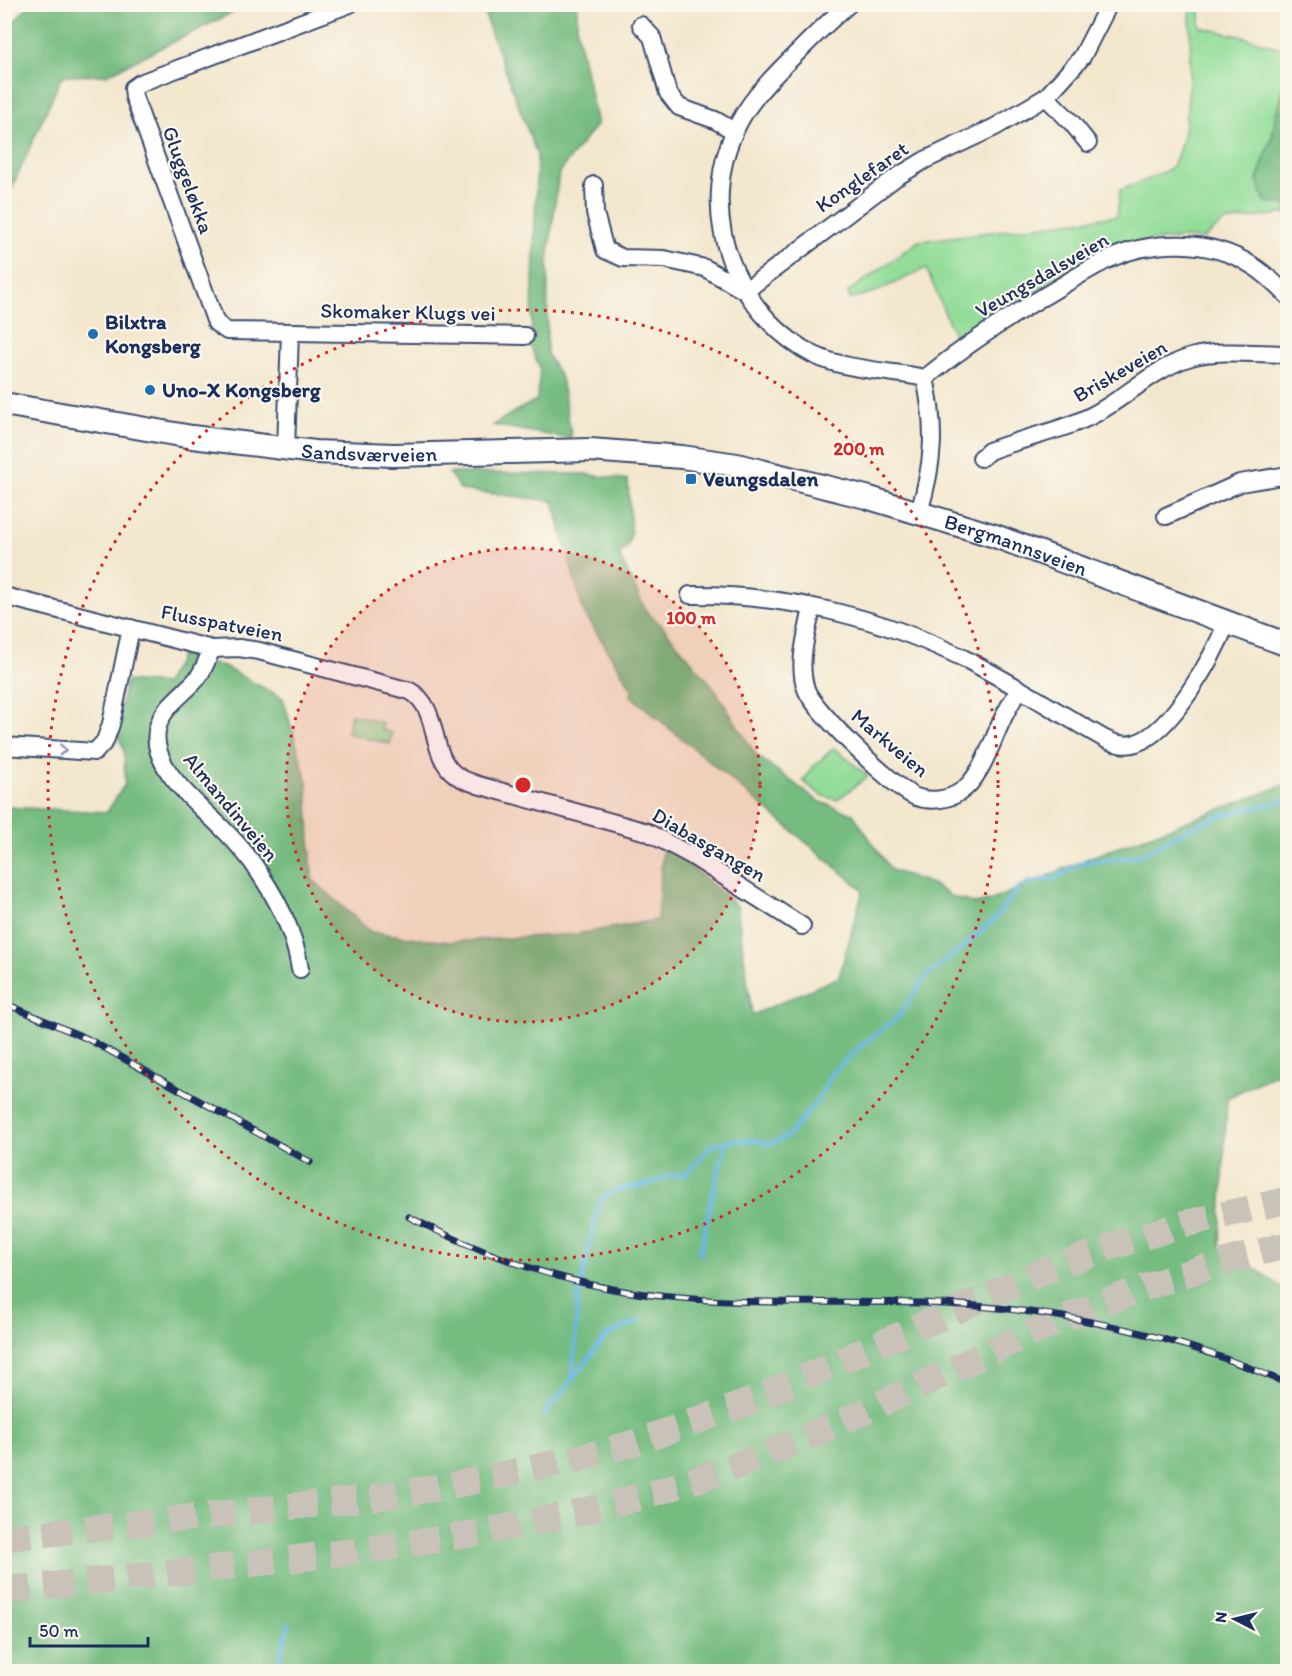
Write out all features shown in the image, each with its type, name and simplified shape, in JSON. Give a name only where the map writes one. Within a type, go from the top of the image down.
[{"type":"main road","name":"Sandsværveien","points":[[4,404],[192,438],[286,450],[384,455],[590,450],[682,457],[736,465]]},
{"type":"main road","name":"Bergmannsveien","points":[[736,465],[919,512],[1061,559],[1287,645]]},
{"type":"street","name":"Gluggeløkka","points":[[290,332],[227,331],[216,323],[134,97],[133,88],[140,83],[350,4]]},
{"type":"street","points":[[849,4],[780,69],[746,111],[734,131],[722,169],[718,203],[721,230],[727,253],[745,291],[776,329],[789,340],[815,355],[841,364],[925,378],[931,402],[932,459],[919,512]]},
{"type":"street","name":"Konglefaret","points":[[745,291],[895,178],[925,160],[994,127],[1046,97],[1082,57],[1102,21],[1108,4]]},
{"type":"street","points":[[641,25],[652,37],[668,93],[679,107],[715,120],[734,131]]},
{"type":"street","points":[[1046,97],[1088,143]]},
{"type":"street","points":[[594,185],[595,213],[606,250],[623,258],[664,259],[705,268],[745,291]]},
{"type":"street","name":"Veungsdalsveien","points":[[925,378],[951,356],[1040,299],[1104,261],[1142,248],[1209,247],[1253,265],[1287,296]]},
{"type":"street","name":"Skomaker Klugs vei","points":[[290,332],[525,336]]},
{"type":"street","points":[[286,450],[290,332]]},
{"type":"street","name":"Briskeveien","points":[[981,458],[989,451],[1075,423],[1105,409],[1160,370],[1194,356],[1233,353],[1287,354]]},
{"type":"street","points":[[1166,516],[1240,483],[1287,475]]},
{"type":"street","points":[[690,595],[730,596],[812,608],[871,622],[934,645],[971,663],[1115,744],[1130,745],[1152,735],[1196,682],[1227,622]]},
{"type":"street","name":"Flusspatveien","points":[[4,596],[212,649],[239,648],[259,651],[400,687],[416,694],[425,705]]},
{"type":"street","name":"Markveien","points":[[812,608],[803,659],[803,680],[812,702],[836,728],[897,785],[913,796],[923,799],[944,798],[961,792],[970,784],[1019,690]]},
{"type":"street","points":[[4,746],[95,752],[105,741],[111,724],[131,628]]},
{"type":"street","name":"Almandinveien","points":[[212,649],[197,679],[163,715],[158,731],[159,751],[171,774],[191,800],[222,828],[250,860],[274,894],[297,946],[300,969]]},
{"type":"street","name":"Diabasgangen","points":[[425,705],[443,757],[457,776],[646,832],[692,856],[802,926]]},
{"type":"green space","points":[[29,5],[248,5],[106,75],[62,76],[5,203],[5,32]]},
{"type":"green space","points":[[482,5],[577,5],[577,32],[597,124],[559,172],[548,261],[547,354],[561,378],[572,439],[493,425],[537,400],[540,369],[531,347],[537,155]]},
{"type":"green space","points":[[1190,5],[1200,5],[1200,27],[1287,50],[1287,213],[1224,222],[1203,239],[1184,238],[1133,243],[1101,254],[1055,279],[961,339],[955,337],[926,268],[878,291],[850,299],[848,292],[919,241],[1117,216],[1120,190],[1167,171],[1177,156],[1183,137],[1189,90]]},
{"type":"green space","points":[[1287,78],[1288,205],[1265,202],[1257,180],[1272,137],[1276,113]]},
{"type":"green space","points":[[449,473],[584,474],[628,480],[631,533],[628,545],[619,555],[646,611],[662,626],[714,688],[755,754],[818,801],[853,814],[891,870],[932,884],[952,897],[976,904],[992,900],[1089,858],[1287,784],[1287,1068],[1227,1098],[1220,1244],[1287,1291],[1287,1671],[5,1671],[4,807],[107,812],[125,784],[124,749],[115,730],[126,681],[165,684],[183,653],[224,667],[283,698],[307,781],[312,879],[371,932],[448,942],[577,934],[657,920],[663,843],[737,906],[752,1015],[839,977],[863,890],[631,696],[632,689],[583,611],[553,501],[461,490]]},
{"type":"green space","points":[[351,714],[383,723],[382,730],[392,733],[390,744],[347,733]]},
{"type":"green space","points":[[834,748],[868,776],[837,800],[821,795],[803,781],[812,768]]},
{"type":"waterway","points":[[572,1379],[578,1297],[600,1199],[619,1189],[647,1185],[668,1176],[685,1175],[711,1146],[727,1141],[751,1140],[770,1144],[788,1136],[821,1096],[831,1074],[857,1049],[898,1017],[928,974],[995,919],[1017,889],[1030,882],[1055,878],[1084,862],[1140,856],[1192,827],[1223,815],[1288,800]]},
{"type":"waterway","points":[[700,1254],[711,1200],[727,1141]]},
{"type":"waterway","points":[[544,1415],[607,1335],[641,1320]]},
{"type":"waterway","points":[[276,1672],[289,1624]]},
{"type":"tunnel","points":[[4,1538],[378,1497],[449,1486],[576,1459],[634,1443],[749,1402],[1049,1269],[1184,1224],[1288,1200]]},
{"type":"tunnel","points":[[4,1590],[399,1545],[505,1528],[610,1505],[713,1474],[759,1457],[849,1419],[1025,1336],[1097,1305],[1205,1268],[1288,1245]]},
{"type":"railway","points":[[4,1003],[88,1039],[310,1162]]},
{"type":"railway","points":[[409,1217],[483,1251],[586,1284],[690,1299],[922,1303],[1016,1310],[1109,1326],[1155,1337],[1200,1350],[1288,1384]]},
{"type":"place","name":"Bilxtra Kongsberg","points":[[93,334]]},
{"type":"place","name":"Uno-X Kongsberg","points":[[150,390]]},
{"type":"place","name":"Veungsdalen","points":[[691,479]]}]
